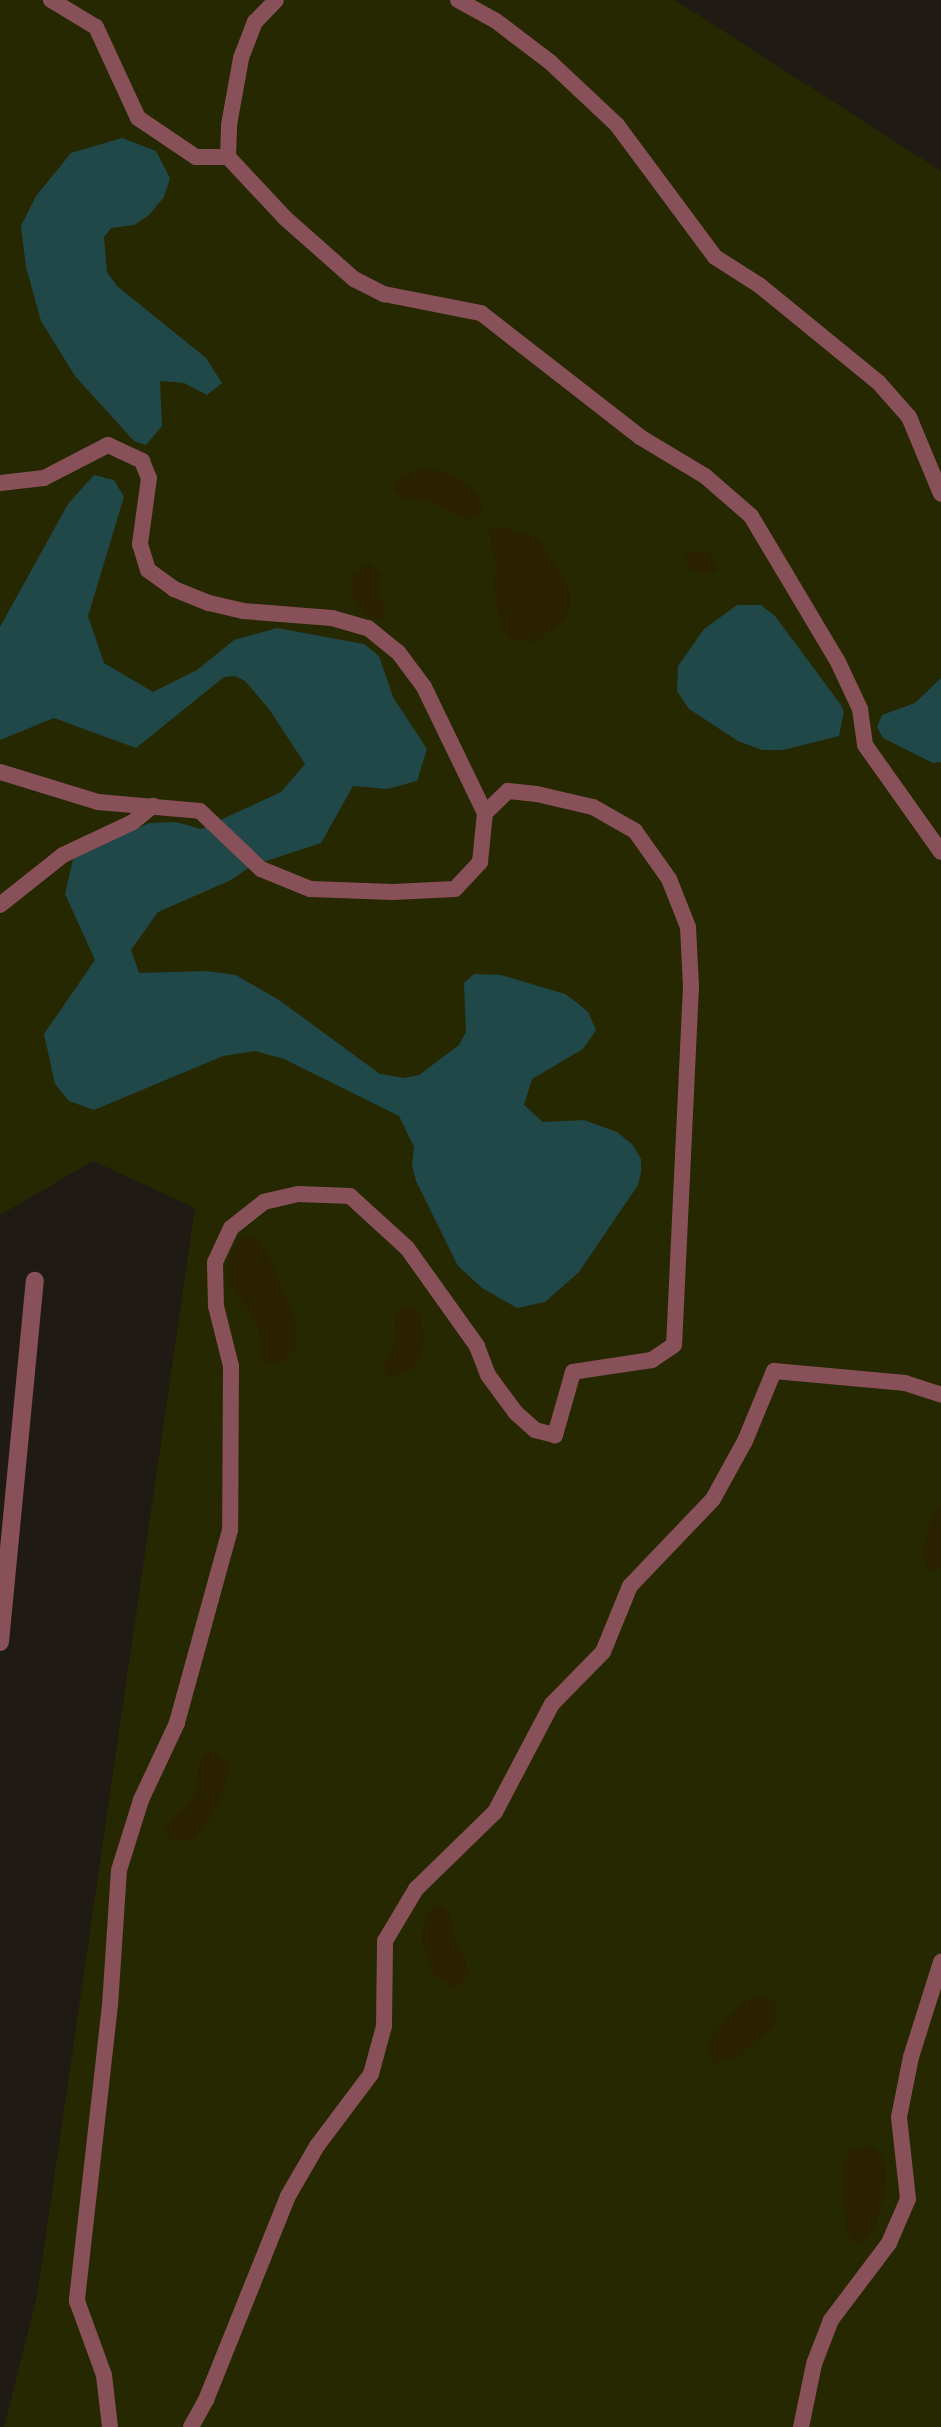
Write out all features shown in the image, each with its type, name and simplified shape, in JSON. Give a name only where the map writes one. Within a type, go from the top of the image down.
[{"type":"street","points":[[0,1642],[35,1281]]},
{"type":"lane","points":[[51,0],[96,27],[138,118],[196,157],[228,157]]},
{"type":"lane","points":[[275,0],[255,22],[242,58],[229,125],[228,157],[285,218],[354,279],[384,294],[481,313],[640,437],[705,476],[751,516],[838,662],[860,709],[866,745],[941,852]]},
{"type":"lane","points":[[458,0],[496,21],[550,62],[617,125],[715,257],[759,285],[879,383],[909,417],[941,494]]},
{"type":"lane","points":[[0,483],[44,478],[108,445],[142,461],[149,478],[140,544],[148,570],[174,589],[209,603],[243,611],[332,618],[368,628],[398,652],[424,687],[485,813],[480,862],[455,889],[310,889],[261,869],[200,811],[99,802],[0,772]]},
{"type":"lane","points":[[110,2427],[104,2375],[77,2301],[110,2005],[119,1870],[141,1800],[177,1723],[230,1530],[231,1366],[216,1306],[215,1263],[231,1228],[276,1199],[298,1194],[350,1196],[407,1248],[477,1346],[488,1376],[516,1413],[535,1430],[555,1435],[573,1372],[652,1360],[674,1345],[691,986],[688,927],[669,879],[635,831],[593,807],[508,791],[485,813]]},
{"type":"lane","points":[[0,905],[63,855],[133,822],[153,806]]},
{"type":"lane","points":[[191,2427],[206,2400],[288,2196],[317,2146],[371,2074],[384,2026],[385,1941],[416,1889],[495,1812],[552,1704],[603,1652],[630,1586],[713,1499],[745,1441],[774,1371],[905,1383],[941,1395]]},
{"type":"lane","points":[[801,2427],[814,2364],[831,2320],[888,2244],[908,2199],[900,2117],[911,2057],[941,1962]]},
{"type":"green space","points":[[0,0],[675,0],[941,171],[941,2427],[4,2427],[37,2296],[195,1208],[93,1161],[0,1215]]},
{"type":"sand","points":[[429,469],[448,473],[472,489],[482,501],[482,514],[467,520],[432,502],[402,498],[393,488],[403,474]]},
{"type":"sand","points":[[496,526],[529,534],[540,541],[571,592],[567,618],[535,642],[509,639],[501,630],[494,586],[496,561],[488,531]]},
{"type":"sand","points":[[695,551],[711,554],[717,571],[700,574],[688,568],[685,556]]},
{"type":"sand","points":[[369,563],[384,575],[376,591],[386,610],[381,620],[364,615],[352,594],[352,574]]},
{"type":"sand","points":[[251,1237],[259,1242],[273,1265],[295,1319],[297,1346],[283,1362],[269,1364],[262,1358],[257,1322],[230,1283],[227,1267],[232,1250],[241,1238]]},
{"type":"sand","points":[[404,1305],[419,1311],[425,1341],[413,1369],[393,1378],[386,1374],[384,1364],[396,1340],[394,1319]]},
{"type":"sand","points":[[941,1507],[941,1568],[931,1571],[926,1567],[924,1552],[931,1517]]},
{"type":"sand","points":[[210,1750],[228,1764],[222,1796],[203,1831],[191,1841],[172,1841],[163,1827],[195,1795],[200,1758]]},
{"type":"sand","points":[[438,1904],[450,1913],[452,1932],[466,1959],[467,1976],[456,1988],[433,1974],[422,1940],[425,1916]]},
{"type":"sand","points":[[760,1995],[775,2003],[776,2023],[737,2057],[715,2064],[708,2046],[714,2034],[743,2002]]},
{"type":"sand","points":[[870,2145],[881,2154],[887,2177],[875,2230],[861,2244],[853,2242],[846,2229],[844,2164],[851,2150]]},
{"type":"water","points":[[122,138],[156,151],[170,178],[164,197],[149,215],[134,225],[111,228],[104,237],[107,272],[117,286],[206,358],[222,383],[207,395],[184,383],[160,381],[162,426],[146,445],[134,441],[75,376],[41,321],[26,267],[21,226],[36,196],[71,153]]},
{"type":"water","points":[[94,475],[114,480],[124,497],[88,616],[104,663],[153,692],[197,670],[234,640],[277,628],[364,644],[379,656],[393,697],[427,749],[417,781],[387,789],[353,786],[321,843],[251,866],[231,880],[158,912],[131,950],[139,973],[207,971],[236,975],[279,1000],[380,1074],[405,1078],[419,1075],[459,1045],[466,1032],[464,983],[474,974],[501,975],[565,994],[576,1002],[588,1012],[596,1030],[583,1049],[532,1079],[524,1105],[543,1122],[584,1120],[617,1132],[632,1144],[641,1159],[641,1172],[638,1185],[579,1272],[545,1302],[517,1308],[482,1288],[458,1266],[416,1181],[412,1166],[414,1147],[399,1116],[284,1059],[255,1051],[223,1056],[94,1110],[69,1101],[55,1084],[44,1034],[95,960],[65,894],[73,859],[149,823],[176,822],[201,829],[281,792],[305,764],[269,709],[245,681],[235,676],[224,677],[136,748],[54,718],[0,740],[0,627],[68,504]]},
{"type":"water","points":[[737,605],[761,605],[775,616],[841,705],[844,712],[839,736],[783,750],[762,750],[738,741],[689,709],[677,691],[678,666],[704,629]]},
{"type":"water","points":[[941,678],[941,762],[933,763],[883,738],[877,727],[882,715],[915,703]]}]
